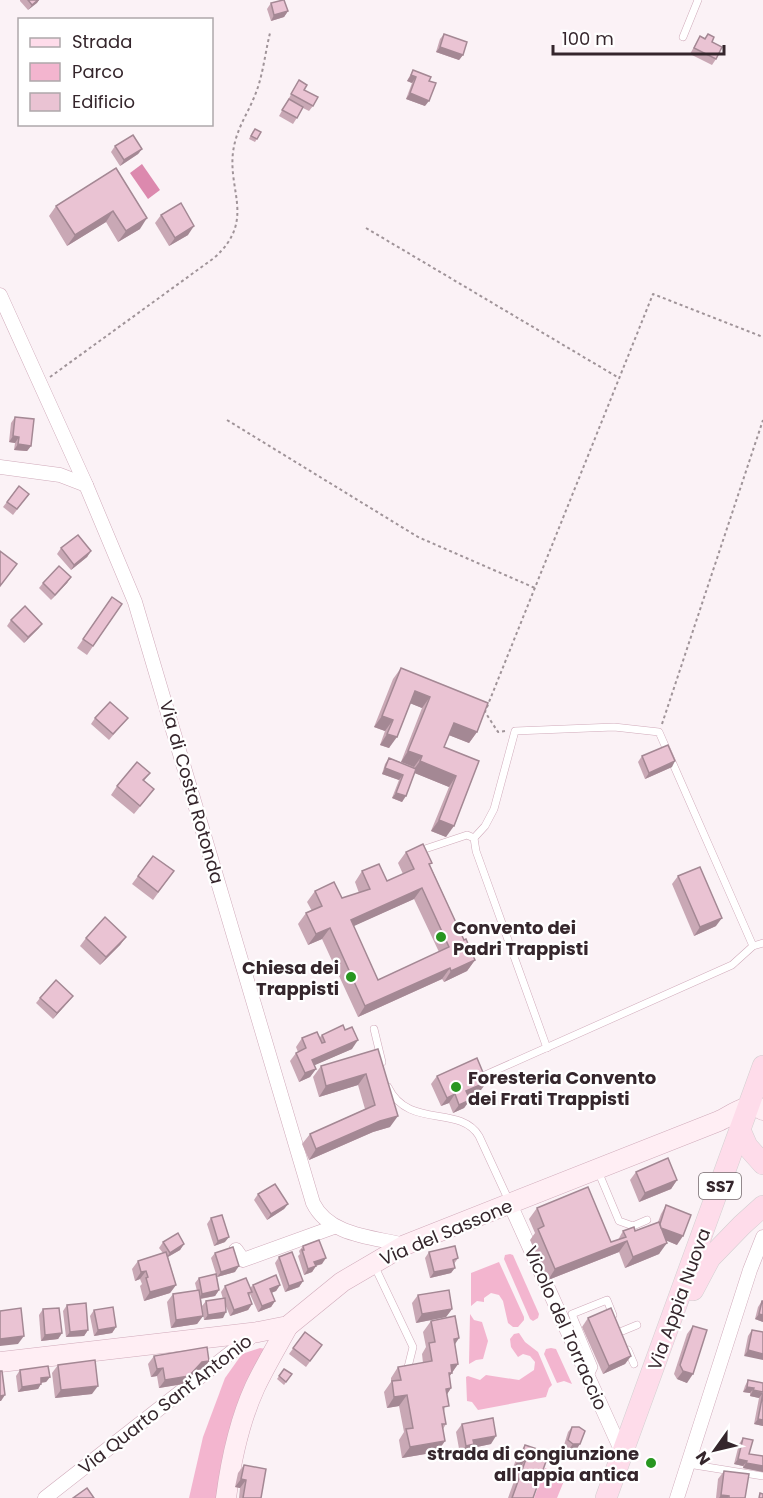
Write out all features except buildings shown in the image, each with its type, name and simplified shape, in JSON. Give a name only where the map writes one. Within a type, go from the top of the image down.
[{"type":"main road","name":"Via Appia Nuova","points":[[612,1497],[622,1452],[699,1241],[740,1130],[755,1109],[763,1066]]},
{"type":"main road","name":"Via del Sassone","points":[[0,1362],[258,1332],[288,1326],[325,1295],[405,1245],[719,1121],[755,1109]]},
{"type":"main road","points":[[719,1121],[735,1124],[747,1146],[763,1164]]},
{"type":"main road","points":[[699,1241],[742,1209],[763,1197]]},
{"type":"main road","points":[[662,1346],[710,1258],[763,1206]]},
{"type":"main road","points":[[226,1498],[238,1435],[246,1410],[256,1385],[288,1326]]},
{"type":"street","name":"Via di Costa Rotonda","points":[[0,295],[86,485],[141,618],[310,1197],[322,1219],[334,1227]]},
{"type":"street","points":[[0,467],[54,474],[86,485]]},
{"type":"street","name":"Vicolo del Torraccio","points":[[510,1204],[622,1452]]},
{"type":"street","points":[[236,1250],[243,1260],[334,1227],[405,1245]]},
{"type":"street","points":[[677,1498],[756,1273],[763,1237]]},
{"type":"street","name":"Via Quarto Sant'Antonio","points":[[45,1498],[258,1332]]},
{"type":"lane","points":[[683,38],[698,0]]},
{"type":"lane","points":[[547,1048],[476,852],[474,838],[494,810],[515,731],[614,727],[659,732],[753,946]]},
{"type":"lane","points":[[422,850],[467,835],[474,838]]},
{"type":"lane","points":[[483,1076],[732,965],[753,946],[763,943]]},
{"type":"lane","points":[[374,1029],[383,1070]]},
{"type":"lane","points":[[386,1080],[394,1098],[404,1107],[421,1114],[464,1122],[472,1127],[479,1136],[510,1204]]},
{"type":"lane","points":[[597,1169],[619,1221],[633,1226],[647,1220]]},
{"type":"lane","points":[[373,1263],[413,1347],[408,1367]]},
{"type":"lane","points":[[589,1378],[594,1367],[572,1314],[607,1300],[634,1364]]},
{"type":"lane","points":[[620,1332],[637,1325]]},
{"type":"lane","points":[[688,1464],[763,1476]]},
{"type":"path","points":[[40,384],[214,258],[230,240],[236,225],[238,208],[233,148],[238,130],[256,93],[270,33]]},
{"type":"path","points":[[366,228],[619,378]]},
{"type":"path","points":[[515,731],[498,732],[485,712],[653,294],[763,337]]},
{"type":"path","points":[[227,420],[418,537],[535,588]]},
{"type":"path","points":[[659,732],[763,420]]},
{"type":"green space","points":[[505,1255],[513,1255],[539,1314],[538,1318],[533,1321],[530,1319],[504,1259]]},
{"type":"green space","points":[[499,1262],[524,1317],[518,1327],[513,1327],[508,1323],[503,1301],[499,1295],[491,1293],[484,1298],[484,1302],[477,1301],[471,1306],[471,1273]]},
{"type":"green space","points":[[470,1314],[474,1320],[482,1322],[488,1341],[483,1359],[469,1364]]},
{"type":"green space","points":[[519,1333],[525,1342],[538,1352],[552,1385],[546,1397],[478,1410],[472,1402],[467,1401],[466,1377],[480,1380],[486,1375],[519,1380],[534,1370],[535,1362],[530,1356],[523,1354],[518,1357],[511,1347],[510,1339],[514,1334]]},
{"type":"green space","points":[[260,1348],[266,1349],[221,1498],[189,1498],[203,1437],[225,1378],[242,1354]]},
{"type":"green space","points":[[546,1349],[556,1349],[572,1384],[564,1381],[557,1383],[544,1354]]},
{"type":"green space","points":[[545,1468],[566,1476],[557,1498],[534,1498]]},
{"type":"shaded area","points":[[142,164],[160,190],[148,199],[130,173]]},
{"type":"place","name":"Convento dei Padri Trappisti","points":[[441,937]]},
{"type":"place","name":"Chiesa dei Trappisti","points":[[351,977]]},
{"type":"place","name":"Foresteria Convento dei Frati Trappisti","points":[[456,1087]]},
{"type":"place","name":"strada di congiunzione all'appia antica","points":[[651,1463]]}]
